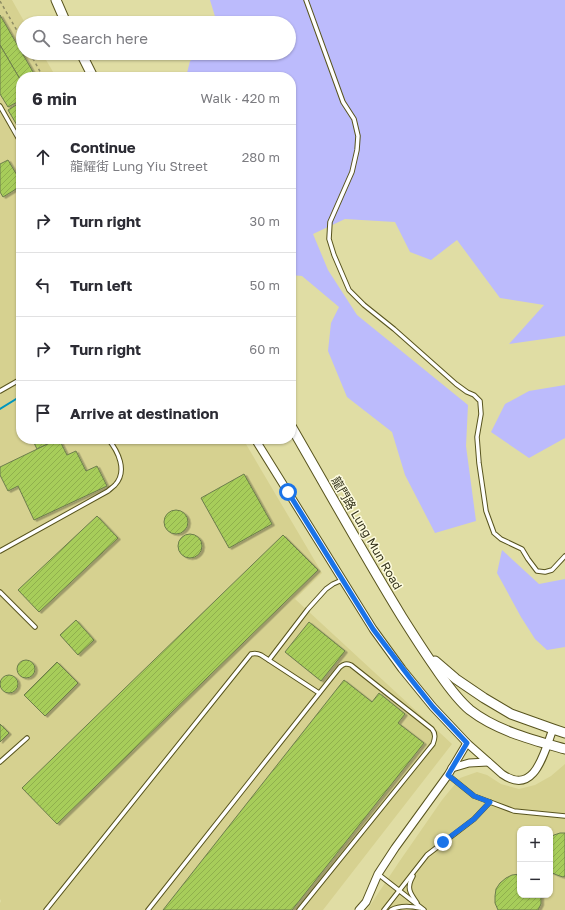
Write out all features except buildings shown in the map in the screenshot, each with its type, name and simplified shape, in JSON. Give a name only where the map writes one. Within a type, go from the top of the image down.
[{"type":"street","points":[[56,0],[63,16]]},
{"type":"street","points":[[84,60],[90,72]]},
{"type":"street","name":"龍門路 Lung Mun Road","points":[[296,435],[389,596],[451,690],[470,709],[500,728],[565,749]]},
{"type":"street","points":[[258,444],[373,629],[402,669],[433,707],[467,743],[502,774],[508,778],[522,780],[529,777],[539,766],[553,729]]},
{"type":"street","name":"龍門路 Lung Mun Road","points":[[424,651],[456,679],[511,714],[565,733]]},
{"type":"street","points":[[359,910],[366,902],[378,874],[450,772],[467,743]]},
{"type":"street","points":[[450,772],[460,765],[488,762]]},
{"type":"lane","points":[[306,0],[343,102],[354,119],[358,136],[357,150],[352,172],[330,222],[330,239],[332,249],[349,290],[364,305],[394,329],[456,384],[474,395],[480,402],[481,414],[476,437],[478,457],[486,511],[494,533],[501,539],[522,549],[537,571],[545,572],[552,570],[565,556]]},
{"type":"lane","points":[[0,106],[16,134]]},
{"type":"lane","points":[[0,391],[16,382]]},
{"type":"lane","points":[[0,551],[108,491],[115,485],[121,473],[121,464],[119,455],[112,444]]},
{"type":"lane","points":[[269,660],[308,609],[326,589],[342,580]]},
{"type":"lane","points":[[0,592],[35,627]]},
{"type":"lane","points":[[46,910],[251,654],[258,653],[319,693]]},
{"type":"lane","points":[[148,910],[340,667],[344,664],[348,664],[432,729],[435,734],[435,738],[433,744],[299,910]]},
{"type":"lane","points":[[0,762],[27,738]]},
{"type":"lane","points":[[450,772],[474,796],[505,808],[514,811],[565,816]]},
{"type":"lane","points":[[384,910],[432,850],[474,819],[490,802]]},
{"type":"lane","points":[[418,866],[411,879],[409,887],[410,892],[423,909]]},
{"type":"lane","points":[[378,874],[423,909]]},
{"type":"lane","points":[[391,910],[402,906],[423,909]]},
{"type":"path","points":[[0,1],[16,29]]},
{"type":"path","points":[[34,60],[40,72]]},
{"type":"shaded area","points":[[0,0],[12,0],[21,16],[16,16],[16,60],[46,60],[53,72],[16,72],[16,444],[246,444],[322,573],[295,599],[452,744],[323,910],[0,910]]},
{"type":"shaded area","points":[[210,0],[565,0],[565,336],[509,344],[544,305],[500,298],[457,240],[431,260],[410,252],[395,222],[345,219],[313,234],[328,270],[357,315],[468,405],[466,446],[476,521],[435,533],[405,475],[392,432],[347,397],[328,351],[331,323],[339,307],[302,276],[296,275],[296,72],[187,72],[191,60],[296,60],[296,16],[215,16]]},
{"type":"shaded area","points":[[565,385],[565,438],[529,458],[491,432],[505,404],[529,391]]},
{"type":"shaded area","points":[[502,550],[539,584],[565,579],[565,647],[547,650],[535,639],[497,573]]},
{"type":"shaded area","points":[[565,764],[565,910],[367,910],[442,800],[460,778],[477,772],[487,775],[501,784],[519,789],[535,785],[551,776]]},
{"type":"waterway","points":[[0,409],[16,399]]},
{"type":"route","points":[[288,492],[373,629],[402,669],[433,707],[467,743],[448,775],[474,796],[490,802],[474,819],[443,842]]}]
